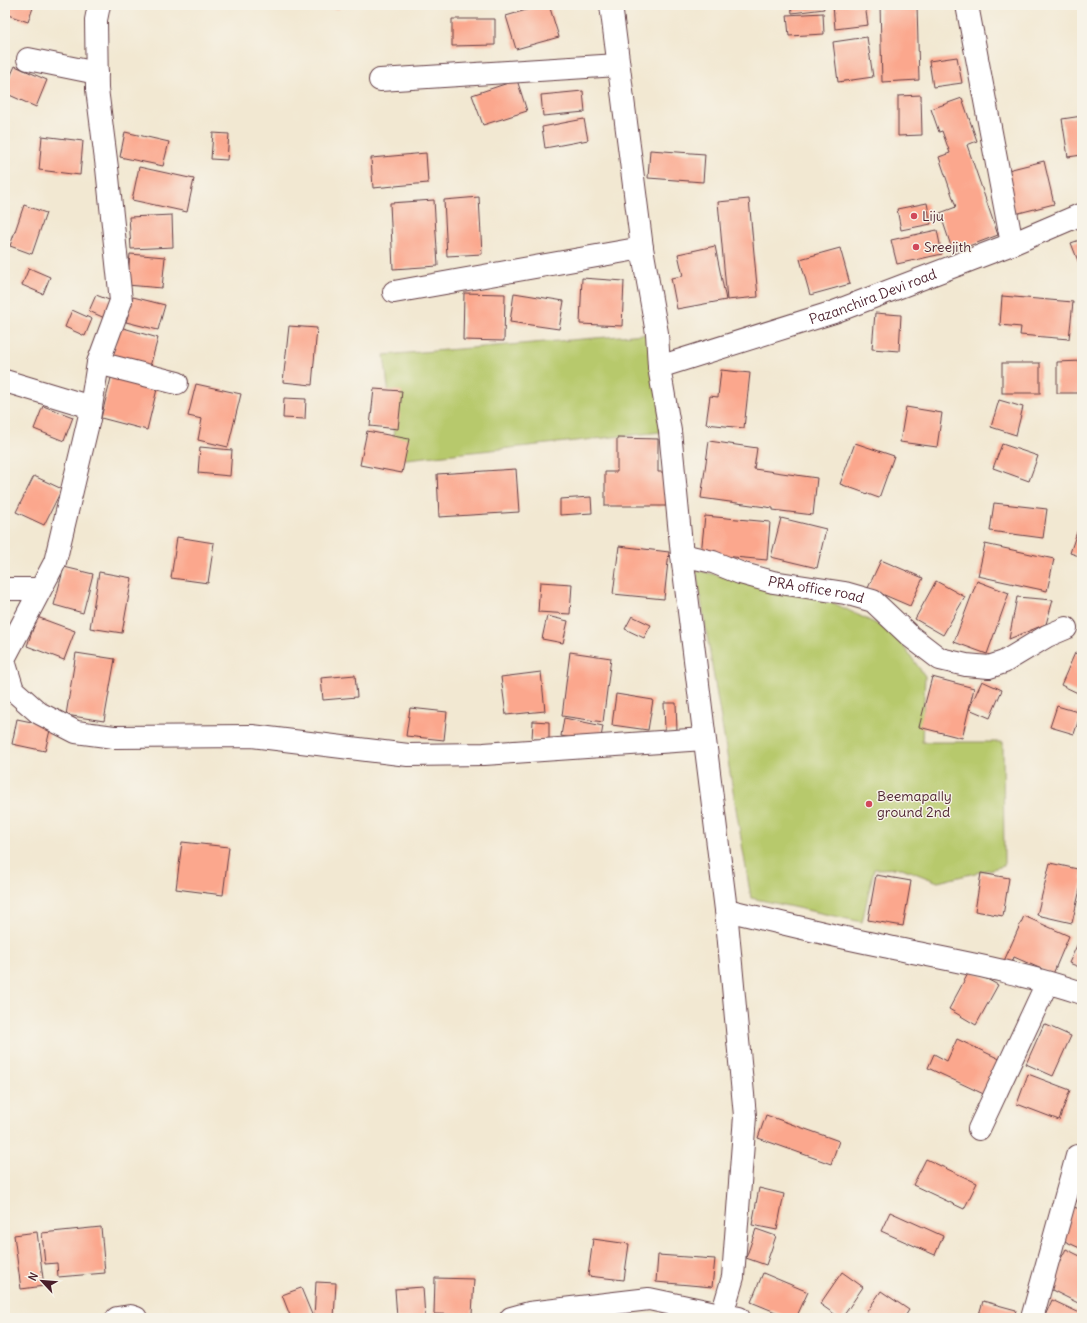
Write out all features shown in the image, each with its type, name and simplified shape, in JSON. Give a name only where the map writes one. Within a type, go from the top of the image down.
[{"type":"street","points":[[5,657],[55,562],[91,407],[98,363],[121,301],[97,89],[96,20],[99,5]]},
{"type":"street","points":[[511,1318],[529,1313],[649,1299],[727,1317],[733,1277],[746,1116],[726,910],[682,555],[670,431],[659,367],[657,333],[642,248],[611,5]]},
{"type":"street","points":[[967,5],[1012,244]]},
{"type":"street","points":[[28,58],[97,73]]},
{"type":"street","points":[[380,80],[618,65]]},
{"type":"street","name":"Pazanchira Devi road","points":[[659,367],[834,312],[1012,244],[1082,214]]},
{"type":"street","points":[[394,292],[642,248]]},
{"type":"street","points":[[98,363],[177,383]]},
{"type":"street","points":[[5,381],[91,407]]},
{"type":"street","name":"PRA office road","points":[[682,555],[713,562],[740,573],[773,582],[845,593],[873,601],[910,636],[940,660],[966,665],[989,667],[1004,662],[1047,636],[1066,628]]},
{"type":"street","points":[[5,589],[40,589]]},
{"type":"street","points":[[5,664],[13,690],[39,713],[76,732],[114,737],[252,736],[408,755],[484,754],[704,739]]},
{"type":"street","points":[[726,910],[881,946],[978,965],[1082,993]]},
{"type":"street","points":[[979,1129],[1047,983]]},
{"type":"street","points":[[1032,1318],[1077,1156]]},
{"type":"street","points":[[116,1318],[130,1316],[136,1318]]},
{"type":"green space","points":[[657,333],[670,431],[397,460],[384,355]]},
{"type":"green space","name":"Beemapally ground 2nd","points":[[696,570],[772,588],[815,594],[893,632],[925,676],[922,742],[1003,742],[1004,866],[938,882],[902,868],[874,869],[862,922],[751,898]]},
{"type":"building","points":[[5,5],[34,5],[28,22],[5,14]]},
{"type":"building","points":[[339,5],[339,9],[310,6]]},
{"type":"building","points":[[543,5],[549,5],[559,37],[516,49],[506,16]]},
{"type":"building","points":[[791,5],[823,5],[824,9],[792,13]]},
{"type":"building","points":[[833,5],[865,5],[868,25],[835,29]]},
{"type":"building","points":[[880,5],[917,5],[919,80],[882,82]]},
{"type":"building","points":[[823,13],[824,34],[789,36],[787,15]]},
{"type":"building","points":[[452,19],[495,19],[495,45],[452,46]]},
{"type":"building","points":[[867,37],[873,77],[838,82],[833,42]]},
{"type":"building","points":[[957,57],[962,83],[933,87],[929,61]]},
{"type":"building","points":[[15,66],[47,80],[36,107],[5,93],[5,88]]},
{"type":"building","points":[[517,80],[527,111],[483,125],[472,95]]},
{"type":"building","points":[[583,91],[585,112],[543,116],[541,95]]},
{"type":"building","points":[[921,95],[922,135],[898,136],[898,96]]},
{"type":"building","points":[[962,98],[977,141],[967,145],[998,235],[953,252],[940,213],[956,207],[939,157],[950,153],[942,131],[939,132],[931,109]]},
{"type":"building","points":[[1082,116],[1082,155],[1068,157],[1062,119]]},
{"type":"building","points":[[584,119],[588,140],[545,148],[542,127]]},
{"type":"building","points":[[125,132],[169,142],[163,166],[120,157]]},
{"type":"building","points":[[213,133],[229,134],[227,160],[211,159]]},
{"type":"building","points":[[42,136],[83,141],[80,175],[39,170]]},
{"type":"building","points":[[650,150],[705,154],[703,182],[648,178]]},
{"type":"building","points":[[426,153],[428,183],[373,188],[371,158]]},
{"type":"building","points":[[1044,161],[1054,204],[1015,214],[1004,171]]},
{"type":"building","points":[[139,167],[194,179],[187,212],[132,200]]},
{"type":"building","points":[[479,197],[482,254],[447,256],[444,200]]},
{"type":"building","points":[[749,199],[758,297],[727,300],[718,202]]},
{"type":"building","points":[[434,200],[438,266],[393,269],[390,203]]},
{"type":"building","name":"Liju","points":[[927,203],[931,224],[901,230],[897,209]]},
{"type":"building","points":[[24,205],[46,213],[32,254],[10,246]]},
{"type":"building","points":[[172,215],[173,247],[131,249],[129,217]]},
{"type":"building","name":"Sreejith","points":[[937,230],[942,254],[897,264],[891,240]]},
{"type":"building","points":[[1082,239],[1082,271],[1071,243]]},
{"type":"building","points":[[715,246],[726,300],[677,309],[671,278],[683,276],[678,254]]},
{"type":"building","points":[[840,248],[850,284],[810,295],[800,259]]},
{"type":"building","points":[[130,254],[165,257],[162,288],[127,285]]},
{"type":"building","points":[[29,268],[50,277],[43,294],[22,285]]},
{"type":"building","points":[[582,278],[624,281],[622,326],[580,324]]},
{"type":"building","points":[[464,293],[505,294],[504,341],[463,340]]},
{"type":"building","points":[[514,293],[564,301],[559,329],[510,322]]},
{"type":"building","points":[[96,295],[117,303],[109,320],[89,311]]},
{"type":"building","points":[[1002,296],[1073,302],[1069,339],[1020,335],[1021,327],[1000,325]]},
{"type":"building","points":[[133,297],[165,305],[158,330],[126,322]]},
{"type":"building","points":[[72,310],[92,319],[85,336],[65,327]]},
{"type":"building","points":[[875,313],[901,315],[899,351],[872,349]]},
{"type":"building","points":[[289,326],[317,328],[312,385],[283,382]]},
{"type":"building","points":[[120,327],[158,338],[149,370],[111,359]]},
{"type":"building","points":[[1082,361],[1082,393],[1057,393],[1057,362]]},
{"type":"building","points":[[1002,363],[1040,363],[1040,393],[1002,393]]},
{"type":"building","points":[[113,370],[159,381],[147,430],[101,418]]},
{"type":"building","points":[[721,370],[750,373],[744,428],[706,424],[710,396],[718,397]]},
{"type":"building","points":[[196,384],[241,394],[228,447],[198,440],[202,419],[188,416]]},
{"type":"building","points":[[374,389],[402,391],[398,429],[370,426]]},
{"type":"building","points":[[284,398],[306,399],[305,419],[283,418]]},
{"type":"building","points":[[999,400],[1023,407],[1016,435],[991,427]]},
{"type":"building","points":[[43,406],[73,417],[64,441],[34,429]]},
{"type":"building","points":[[906,407],[942,413],[937,447],[900,442]]},
{"type":"building","points":[[367,431],[409,439],[402,473],[360,465]]},
{"type":"building","points":[[617,438],[658,439],[658,472],[672,472],[672,506],[605,506],[605,472],[617,472]]},
{"type":"building","points":[[709,441],[757,448],[754,469],[817,478],[813,515],[701,498]]},
{"type":"building","points":[[855,443],[894,456],[879,498],[840,484]]},
{"type":"building","points":[[1002,444],[1038,456],[1029,481],[993,468]]},
{"type":"building","points":[[200,447],[232,450],[230,476],[198,473]]},
{"type":"building","points":[[516,469],[519,512],[439,517],[437,474]]},
{"type":"building","points":[[34,476],[62,489],[44,525],[16,512]]},
{"type":"building","points":[[591,497],[592,513],[560,515],[560,499]]},
{"type":"building","points":[[994,503],[1047,509],[1043,538],[990,531]]},
{"type":"building","points":[[705,516],[770,522],[767,560],[701,554]]},
{"type":"building","points":[[781,518],[826,529],[817,568],[771,557]]},
{"type":"building","points":[[1080,523],[1082,523],[1082,557],[1070,553]]},
{"type":"building","points":[[177,537],[214,543],[208,583],[171,578]]},
{"type":"building","points":[[985,544],[1054,559],[1047,591],[978,576]]},
{"type":"building","points":[[619,546],[669,552],[664,599],[613,594]]},
{"type":"building","points":[[881,560],[923,578],[910,606],[868,588]]},
{"type":"building","points":[[64,567],[93,574],[83,613],[54,605]]},
{"type":"building","points":[[99,572],[132,578],[122,633],[90,628]]},
{"type":"building","points":[[936,581],[965,597],[943,635],[915,619]]},
{"type":"building","points":[[977,581],[1009,593],[987,654],[954,642]]},
{"type":"building","points":[[540,582],[572,584],[570,614],[538,612]]},
{"type":"building","points":[[1017,597],[1053,600],[1046,624],[1009,639]]},
{"type":"building","points":[[547,616],[568,621],[563,643],[542,639]]},
{"type":"building","points":[[632,616],[651,625],[644,638],[625,629]]},
{"type":"building","points":[[37,617],[75,631],[64,660],[27,646]]},
{"type":"building","points":[[570,652],[611,658],[603,722],[562,716]]},
{"type":"building","points":[[76,653],[115,659],[104,721],[66,715]]},
{"type":"building","points":[[1075,653],[1082,656],[1082,695],[1061,685]]},
{"type":"building","points":[[541,672],[545,711],[506,715],[501,677]]},
{"type":"building","points":[[355,675],[357,697],[323,700],[321,678]]},
{"type":"building","points":[[932,677],[974,688],[962,738],[919,727]]},
{"type":"building","points":[[982,681],[1002,690],[990,718],[969,709]]},
{"type":"building","points":[[616,694],[653,700],[648,730],[612,725]]},
{"type":"building","points":[[664,703],[676,703],[677,731],[665,731]]},
{"type":"building","points":[[1057,706],[1081,713],[1074,734],[1050,727]]},
{"type":"building","points":[[410,708],[447,712],[444,740],[406,736]]},
{"type":"building","points":[[564,718],[603,726],[600,743],[561,736]]},
{"type":"building","points":[[17,719],[51,726],[45,751],[12,744]]},
{"type":"building","points":[[533,721],[549,722],[549,740],[532,739]]},
{"type":"building","points":[[182,842],[229,847],[223,895],[176,889]]},
{"type":"building","points":[[1050,863],[1082,870],[1082,881],[1072,923],[1037,915]]},
{"type":"building","points":[[981,873],[1009,878],[1003,916],[975,911]]},
{"type":"building","points":[[876,875],[911,881],[903,926],[868,920]]},
{"type":"building","points":[[1024,916],[1069,936],[1053,974],[1014,957],[1011,965],[1004,961]]},
{"type":"building","points":[[1082,934],[1082,968],[1069,963]]},
{"type":"building","points":[[970,970],[998,985],[976,1025],[949,1009]]},
{"type":"building","points":[[1044,1024],[1071,1036],[1053,1076],[1026,1064]]},
{"type":"building","points":[[957,1039],[1006,1062],[990,1097],[928,1068],[934,1054],[947,1061]]},
{"type":"building","points":[[1028,1074],[1070,1090],[1059,1120],[1017,1104]]},
{"type":"building","points":[[766,1115],[839,1141],[831,1164],[758,1138]]},
{"type":"building","points":[[926,1159],[977,1183],[964,1209],[913,1185]]},
{"type":"building","points":[[1082,1186],[1082,1203],[1075,1200]]},
{"type":"building","points":[[759,1188],[784,1194],[777,1230],[752,1225]]},
{"type":"building","points":[[1074,1207],[1082,1210],[1082,1249],[1060,1239]]},
{"type":"building","points":[[890,1212],[943,1236],[935,1255],[881,1231]]},
{"type":"building","points":[[101,1227],[105,1273],[58,1277],[57,1263],[45,1264],[42,1233]]},
{"type":"building","points":[[756,1229],[776,1236],[766,1265],[746,1258]]},
{"type":"building","points":[[37,1232],[44,1286],[21,1289],[14,1235]]},
{"type":"building","points":[[593,1239],[629,1244],[624,1280],[588,1276]]},
{"type":"building","points":[[1066,1249],[1082,1257],[1082,1305],[1046,1287]]},
{"type":"building","points":[[658,1255],[715,1259],[712,1287],[656,1282]]},
{"type":"building","points":[[842,1272],[863,1287],[842,1318],[840,1318],[820,1304]]},
{"type":"building","points":[[763,1273],[808,1292],[796,1318],[790,1318],[751,1302]]},
{"type":"building","points":[[435,1278],[474,1279],[472,1315],[434,1314]]},
{"type":"building","points":[[316,1282],[336,1283],[334,1318],[314,1317]]},
{"type":"building","points":[[423,1287],[425,1318],[397,1318],[395,1289]]},
{"type":"building","points":[[301,1288],[313,1317],[291,1318],[282,1295]]},
{"type":"building","points":[[881,1291],[909,1310],[904,1318],[874,1318],[866,1313]]},
{"type":"building","points":[[1052,1300],[1082,1314],[1082,1318],[1044,1318]]},
{"type":"building","points":[[983,1301],[1016,1310],[1014,1318],[978,1318]]},
{"type":"place","name":"Liju","points":[[914,216]]},
{"type":"place","name":"Sreejith","points":[[916,247]]},
{"type":"place","name":"Beemapally ground 2nd","points":[[869,804]]}]
